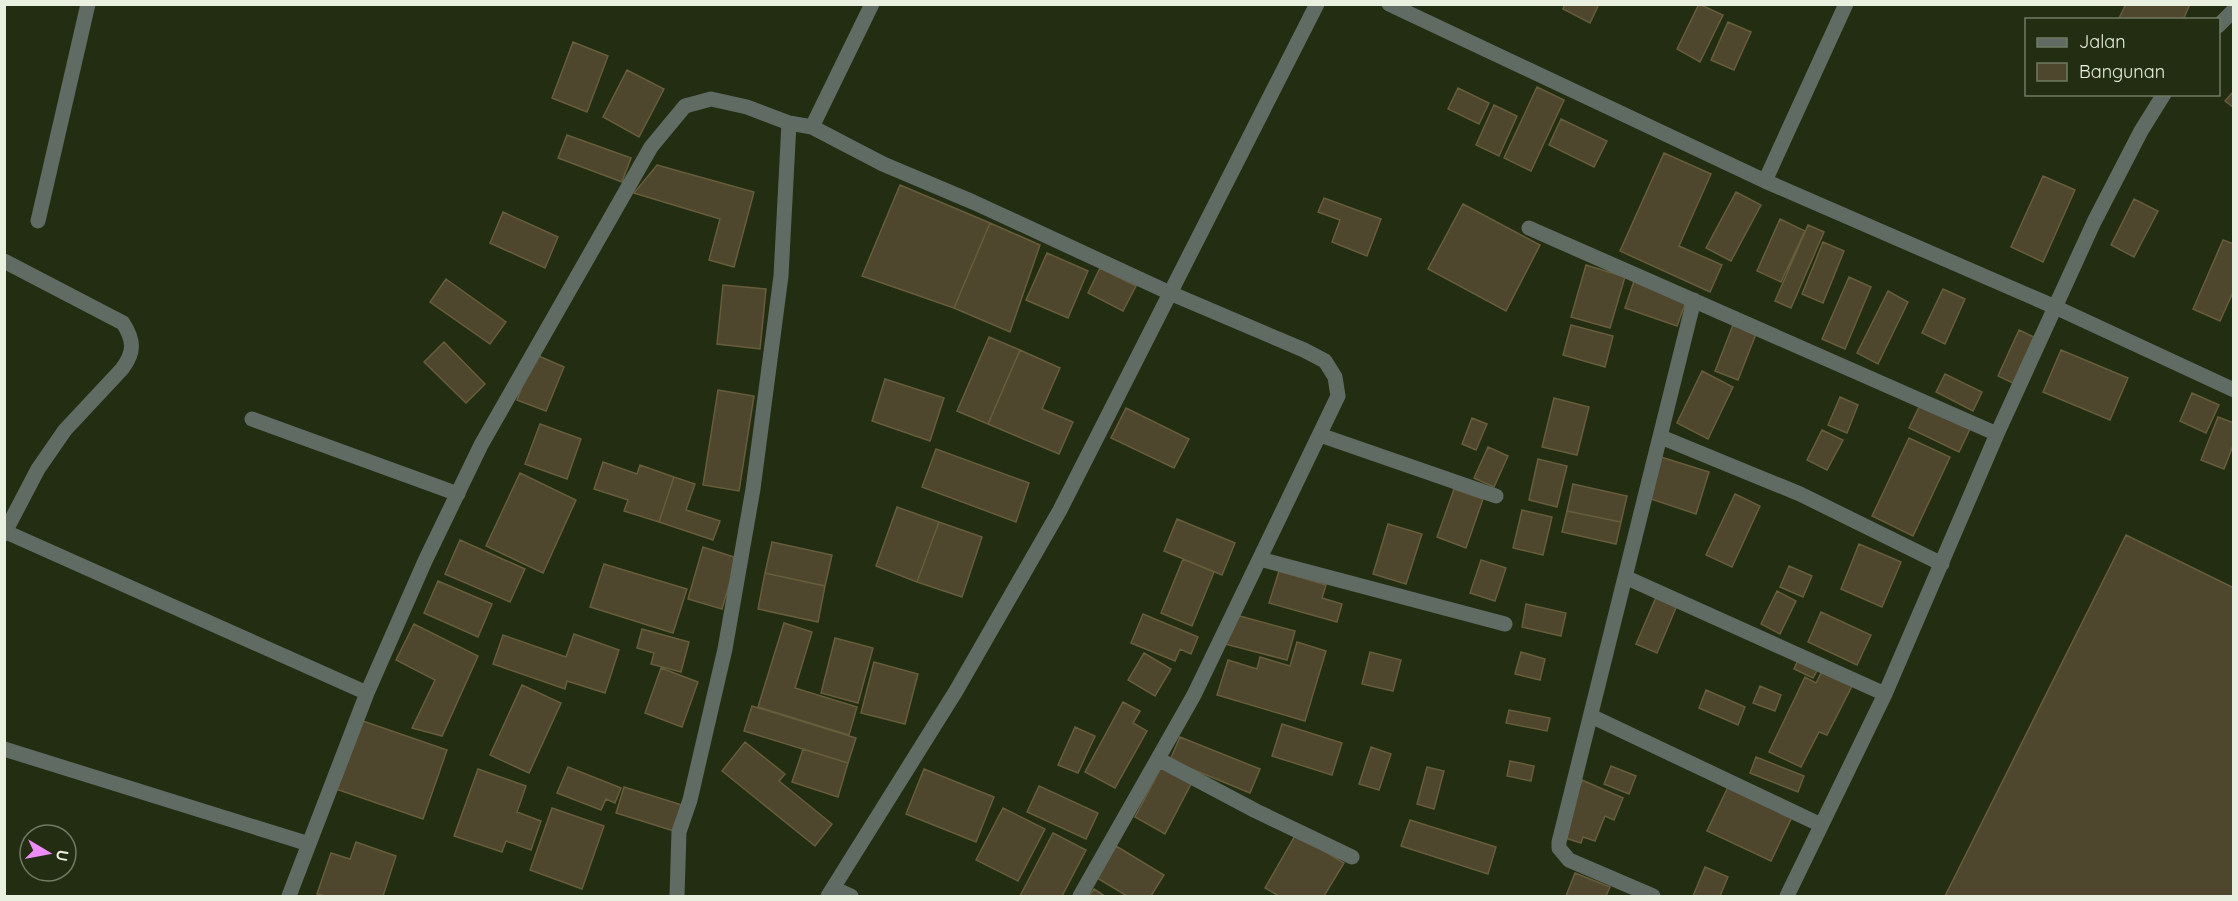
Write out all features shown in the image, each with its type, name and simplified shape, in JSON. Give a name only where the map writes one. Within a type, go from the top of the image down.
[{"type":"street","points":[[38,221],[88,4]]},
{"type":"street","points":[[812,127],[872,4]]},
{"type":"street","points":[[851,897],[830,892],[956,691],[1060,510],[1317,4]]},
{"type":"street","points":[[1389,4],[1765,181],[2055,307],[2234,390]]},
{"type":"street","points":[[1765,181],[1846,4]]},
{"type":"street","points":[[2220,24],[2234,10]]},
{"type":"street","points":[[1787,897],[1885,694],[1998,434],[2094,222],[2141,131],[2163,96]]},
{"type":"street","points":[[289,897],[367,693],[481,446],[651,147],[685,106],[711,99],[747,107],[789,123],[812,127],[883,164],[1170,293],[1304,350],[1325,362],[1335,377],[1338,396],[1194,695],[1080,897]]},
{"type":"street","points":[[676,897],[679,832],[690,800],[725,649],[753,489],[782,276],[789,123]]},
{"type":"street","points":[[1529,228],[1998,434]]},
{"type":"street","points":[[4,261],[123,322],[131,335],[133,345],[130,359],[58,439],[38,469],[5,533],[367,693]]},
{"type":"street","points":[[1653,897],[1618,890],[1569,860],[1559,848],[1694,300]]},
{"type":"street","points":[[252,419],[458,494]]},
{"type":"street","points":[[1320,435],[1496,496]]},
{"type":"street","points":[[1661,438],[1800,494],[1942,564]]},
{"type":"street","points":[[1260,559],[1505,624]]},
{"type":"street","points":[[1625,577],[1885,694]]},
{"type":"street","points":[[1591,716],[1821,825]]},
{"type":"street","points":[[4,748],[309,844]]},
{"type":"street","points":[[1158,759],[1352,857]]},
{"type":"building","points":[[1565,4],[1599,4],[1590,23],[1563,9]]},
{"type":"building","points":[[1699,4],[1723,15],[1700,62],[1677,49]]},
{"type":"building","points":[[2126,4],[2190,4],[2184,18],[2119,18]]},
{"type":"building","points":[[1728,22],[1751,32],[1734,70],[1711,60]]},
{"type":"building","points":[[573,42],[608,56],[587,112],[552,98]]},
{"type":"building","points":[[627,70],[664,89],[639,137],[603,117]]},
{"type":"building","points":[[1537,87],[1564,100],[1531,171],[1504,158]]},
{"type":"building","points":[[1458,88],[1489,103],[1479,124],[1448,109]]},
{"type":"building","points":[[2234,91],[2234,108],[2225,101]]},
{"type":"building","points":[[1494,105],[1517,116],[1499,156],[1476,145]]},
{"type":"building","points":[[1561,119],[1607,141],[1594,167],[1549,145]]},
{"type":"building","points":[[567,135],[631,158],[622,182],[558,158]]},
{"type":"building","points":[[1664,153],[1711,174],[1679,246],[1722,265],[1710,292],[1620,251]]},
{"type":"building","points":[[657,165],[754,192],[734,267],[709,260],[720,219],[634,193]]},
{"type":"building","points":[[2043,176],[2075,190],[2043,262],[2011,247]]},
{"type":"building","points":[[900,185],[990,223],[954,308],[862,276]]},
{"type":"building","points":[[1736,192],[1761,205],[1731,261],[1706,248]]},
{"type":"building","points":[[1324,198],[1381,219],[1367,256],[1332,242],[1340,220],[1318,212]]},
{"type":"building","points":[[2134,199],[2158,211],[2134,257],[2111,245]]},
{"type":"building","points":[[1463,204],[1540,245],[1506,311],[1428,269]]},
{"type":"building","points":[[503,212],[558,237],[545,268],[490,243]]},
{"type":"building","points":[[1780,219],[1805,231],[1781,282],[1757,271]]},
{"type":"building","points":[[990,223],[1040,245],[1010,332],[954,308]]},
{"type":"building","points":[[1808,225],[1824,232],[1791,308],[1775,301]]},
{"type":"building","points":[[2223,240],[2234,244],[2234,290],[2220,321],[2193,309]]},
{"type":"building","points":[[1823,242],[1844,251],[1823,303],[1802,294]]},
{"type":"building","points":[[1047,253],[1088,271],[1068,318],[1026,300]]},
{"type":"building","points":[[1586,265],[1625,277],[1610,328],[1571,317]]},
{"type":"building","points":[[1100,268],[1136,286],[1123,311],[1088,293]]},
{"type":"building","points":[[1849,277],[1871,287],[1845,349],[1822,339]]},
{"type":"building","points":[[446,279],[506,322],[490,344],[430,302]]},
{"type":"building","points":[[1634,281],[1687,299],[1677,326],[1625,308]]},
{"type":"building","points":[[723,285],[766,289],[760,349],[717,344]]},
{"type":"building","points":[[1943,289],[1965,299],[1945,344],[1922,333]]},
{"type":"building","points":[[1888,291],[1908,302],[1878,364],[1857,353]]},
{"type":"building","points":[[1571,325],[1613,336],[1605,367],[1563,355]]},
{"type":"building","points":[[1733,325],[1756,334],[1738,380],[1715,371]]},
{"type":"building","points":[[2019,330],[2038,339],[2017,385],[1998,376]]},
{"type":"building","points":[[989,337],[1020,350],[988,424],[957,411]]},
{"type":"building","points":[[444,342],[485,384],[466,403],[424,362]]},
{"type":"building","points":[[1020,350],[1060,368],[1042,409],[1073,422],[1059,454],[988,424]]},
{"type":"building","points":[[2061,350],[2128,378],[2110,420],[2043,392]]},
{"type":"building","points":[[534,354],[564,367],[546,411],[517,400]]},
{"type":"building","points":[[1702,371],[1733,387],[1708,439],[1677,423]]},
{"type":"building","points":[[1945,374],[1982,392],[1973,411],[1936,392]]},
{"type":"building","points":[[885,379],[944,398],[930,441],[872,421]]},
{"type":"building","points":[[718,390],[754,396],[739,491],[703,485]]},
{"type":"building","points":[[2192,393],[2219,405],[2206,433],[2180,421]]},
{"type":"building","points":[[1840,397],[1858,405],[1847,433],[1828,425]]},
{"type":"building","points":[[1554,398],[1589,407],[1577,455],[1542,447]]},
{"type":"building","points":[[1920,405],[1970,429],[1959,452],[1909,428]]},
{"type":"building","points":[[1126,408],[1189,439],[1174,468],[1111,438]]},
{"type":"building","points":[[2218,417],[2234,423],[2234,443],[2224,469],[2201,460]]},
{"type":"building","points":[[1472,418],[1487,424],[1476,450],[1462,444]]},
{"type":"building","points":[[540,424],[581,439],[567,479],[525,464]]},
{"type":"building","points":[[1822,430],[1843,440],[1827,470],[1807,460]]},
{"type":"building","points":[[1909,438],[1950,457],[1913,536],[1872,516]]},
{"type":"building","points":[[1488,447],[1508,456],[1494,487],[1474,478]]},
{"type":"building","points":[[936,449],[1029,483],[1016,522],[922,487]]},
{"type":"building","points":[[1661,457],[1709,472],[1696,514],[1648,498]]},
{"type":"building","points":[[1538,459],[1567,466],[1557,507],[1529,500]]},
{"type":"building","points":[[603,462],[637,474],[640,465],[674,477],[659,522],[624,511],[628,500],[594,489]]},
{"type":"building","points":[[520,473],[576,500],[543,573],[486,546]]},
{"type":"building","points":[[674,477],[695,484],[686,510],[720,521],[713,540],[659,522]]},
{"type":"building","points":[[1573,484],[1627,496],[1621,522],[1567,511]]},
{"type":"building","points":[[1454,489],[1483,499],[1466,548],[1437,537]]},
{"type":"building","points":[[1735,494],[1760,506],[1732,567],[1706,555]]},
{"type":"building","points":[[897,507],[939,522],[917,582],[876,566]]},
{"type":"building","points":[[1522,510],[1552,517],[1543,555],[1513,548]]},
{"type":"building","points":[[1567,511],[1621,522],[1616,544],[1562,532]]},
{"type":"building","points":[[1177,519],[1235,543],[1222,575],[1164,551]]},
{"type":"building","points":[[939,522],[982,537],[962,597],[917,582]]},
{"type":"building","points":[[1388,524],[1422,534],[1406,584],[1373,574]]},
{"type":"building","points":[[2126,535],[2234,588],[2234,896],[1945,896]]},
{"type":"building","points":[[460,540],[525,569],[510,602],[445,574]]},
{"type":"building","points":[[772,542],[832,555],[825,586],[765,573]]},
{"type":"building","points":[[1859,544],[1901,562],[1882,607],[1841,589]]},
{"type":"building","points":[[703,547],[737,558],[722,609],[688,599]]},
{"type":"building","points":[[1183,559],[1214,572],[1192,626],[1161,613]]},
{"type":"building","points":[[1481,560],[1506,568],[1495,601],[1470,593]]},
{"type":"building","points":[[604,564],[687,589],[673,633],[590,607]]},
{"type":"building","points":[[1789,566],[1812,576],[1803,597],[1780,587]]},
{"type":"building","points":[[1279,571],[1326,585],[1322,598],[1342,604],[1337,622],[1269,603]]},
{"type":"building","points":[[765,573],[825,586],[818,622],[758,609]]},
{"type":"building","points":[[438,581],[492,604],[478,637],[424,613]]},
{"type":"building","points":[[1777,591],[1796,601],[1780,634],[1761,624]]},
{"type":"building","points":[[1657,595],[1678,603],[1657,653],[1636,644]]},
{"type":"building","points":[[1526,604],[1566,613],[1561,636],[1522,627]]},
{"type":"building","points":[[1821,612],[1871,635],[1857,665],[1808,642]]},
{"type":"building","points":[[1143,614],[1198,637],[1191,654],[1180,649],[1175,661],[1131,643]]},
{"type":"building","points":[[1236,615],[1295,631],[1287,660],[1225,644]]},
{"type":"building","points":[[784,623],[812,632],[795,688],[857,707],[849,735],[758,707]]},
{"type":"building","points":[[414,624],[478,656],[442,736],[412,728],[435,680],[396,660]]},
{"type":"building","points":[[642,629],[689,642],[681,672],[651,664],[654,653],[637,648]]},
{"type":"building","points":[[574,634],[619,650],[605,693],[567,681],[565,689],[493,664],[503,635],[566,657]]},
{"type":"building","points":[[835,638],[873,648],[858,703],[821,693]]},
{"type":"building","points":[[1297,642],[1326,651],[1305,721],[1217,695],[1228,660],[1257,669],[1260,657],[1290,666]]},
{"type":"building","points":[[1370,652],[1401,660],[1393,691],[1362,684]]},
{"type":"building","points":[[1521,652],[1545,659],[1540,680],[1515,674]]},
{"type":"building","points":[[1144,653],[1171,669],[1155,696],[1128,680]]},
{"type":"building","points":[[1799,658],[1819,667],[1813,678],[1794,669]]},
{"type":"building","points":[[874,662],[918,674],[905,724],[861,713]]},
{"type":"building","points":[[661,668],[698,682],[682,727],[645,713]]},
{"type":"building","points":[[1822,671],[1852,686],[1827,735],[1819,732],[1801,767],[1769,752],[1805,677],[1816,683]]},
{"type":"building","points":[[522,685],[561,703],[529,773],[490,755]]},
{"type":"building","points":[[1760,686],[1781,695],[1775,711],[1753,703]]},
{"type":"building","points":[[1706,690],[1745,707],[1738,725],[1699,708]]},
{"type":"building","points":[[1123,702],[1140,711],[1133,723],[1147,731],[1115,788],[1085,772]]},
{"type":"building","points":[[752,706],[856,738],[848,763],[744,731]]},
{"type":"building","points":[[1509,710],[1550,718],[1547,731],[1506,723]]},
{"type":"building","points":[[360,720],[447,750],[423,819],[336,789]]},
{"type":"building","points":[[1282,724],[1342,743],[1332,775],[1272,756]]},
{"type":"building","points":[[1075,727],[1095,736],[1078,773],[1058,765]]},
{"type":"building","points":[[1180,737],[1260,769],[1250,793],[1170,760]]},
{"type":"building","points":[[745,742],[785,774],[779,781],[832,824],[815,846],[722,771]]},
{"type":"building","points":[[1371,747],[1391,754],[1379,790],[1359,784]]},
{"type":"building","points":[[803,749],[848,763],[838,797],[792,782]]},
{"type":"building","points":[[1756,757],[1804,776],[1798,792],[1750,773]]},
{"type":"building","points":[[1510,761],[1534,766],[1531,781],[1507,776]]},
{"type":"building","points":[[1162,766],[1192,782],[1165,834],[1135,817]]},
{"type":"building","points":[[1611,766],[1636,776],[1629,794],[1604,784]]},
{"type":"building","points":[[568,767],[621,788],[615,803],[606,799],[601,810],[557,793]]},
{"type":"building","points":[[1427,767],[1444,771],[1434,809],[1417,804]]},
{"type":"building","points":[[478,769],[526,786],[517,812],[541,821],[531,850],[506,841],[502,852],[454,836]]},
{"type":"building","points":[[924,769],[994,797],[976,842],[906,814]]},
{"type":"building","points":[[1582,780],[1623,798],[1614,820],[1605,816],[1595,841],[1583,837],[1581,843],[1562,837]]},
{"type":"building","points":[[1039,786],[1098,813],[1086,839],[1027,812]]},
{"type":"building","points":[[624,787],[682,805],[674,831],[616,813]]},
{"type":"building","points":[[1728,787],[1792,817],[1771,861],[1707,831]]},
{"type":"building","points":[[552,808],[604,826],[582,889],[530,870]]},
{"type":"building","points":[[1003,808],[1045,829],[1018,881],[976,860]]},
{"type":"building","points":[[1410,820],[1496,847],[1488,874],[1401,846]]},
{"type":"building","points":[[1053,833],[1086,850],[1062,896],[1020,896]]},
{"type":"building","points":[[1296,834],[1344,863],[1324,896],[1279,896],[1265,888]]},
{"type":"building","points":[[356,842],[396,856],[383,896],[317,894],[331,853],[350,859]]},
{"type":"building","points":[[1116,846],[1164,875],[1151,896],[1127,896],[1097,878]]},
{"type":"building","points":[[1705,867],[1728,877],[1720,896],[1693,896]]},
{"type":"building","points":[[1575,873],[1610,887],[1606,896],[1566,896]]},
{"type":"building","points":[[1094,889],[1105,896],[1089,896]]}]
